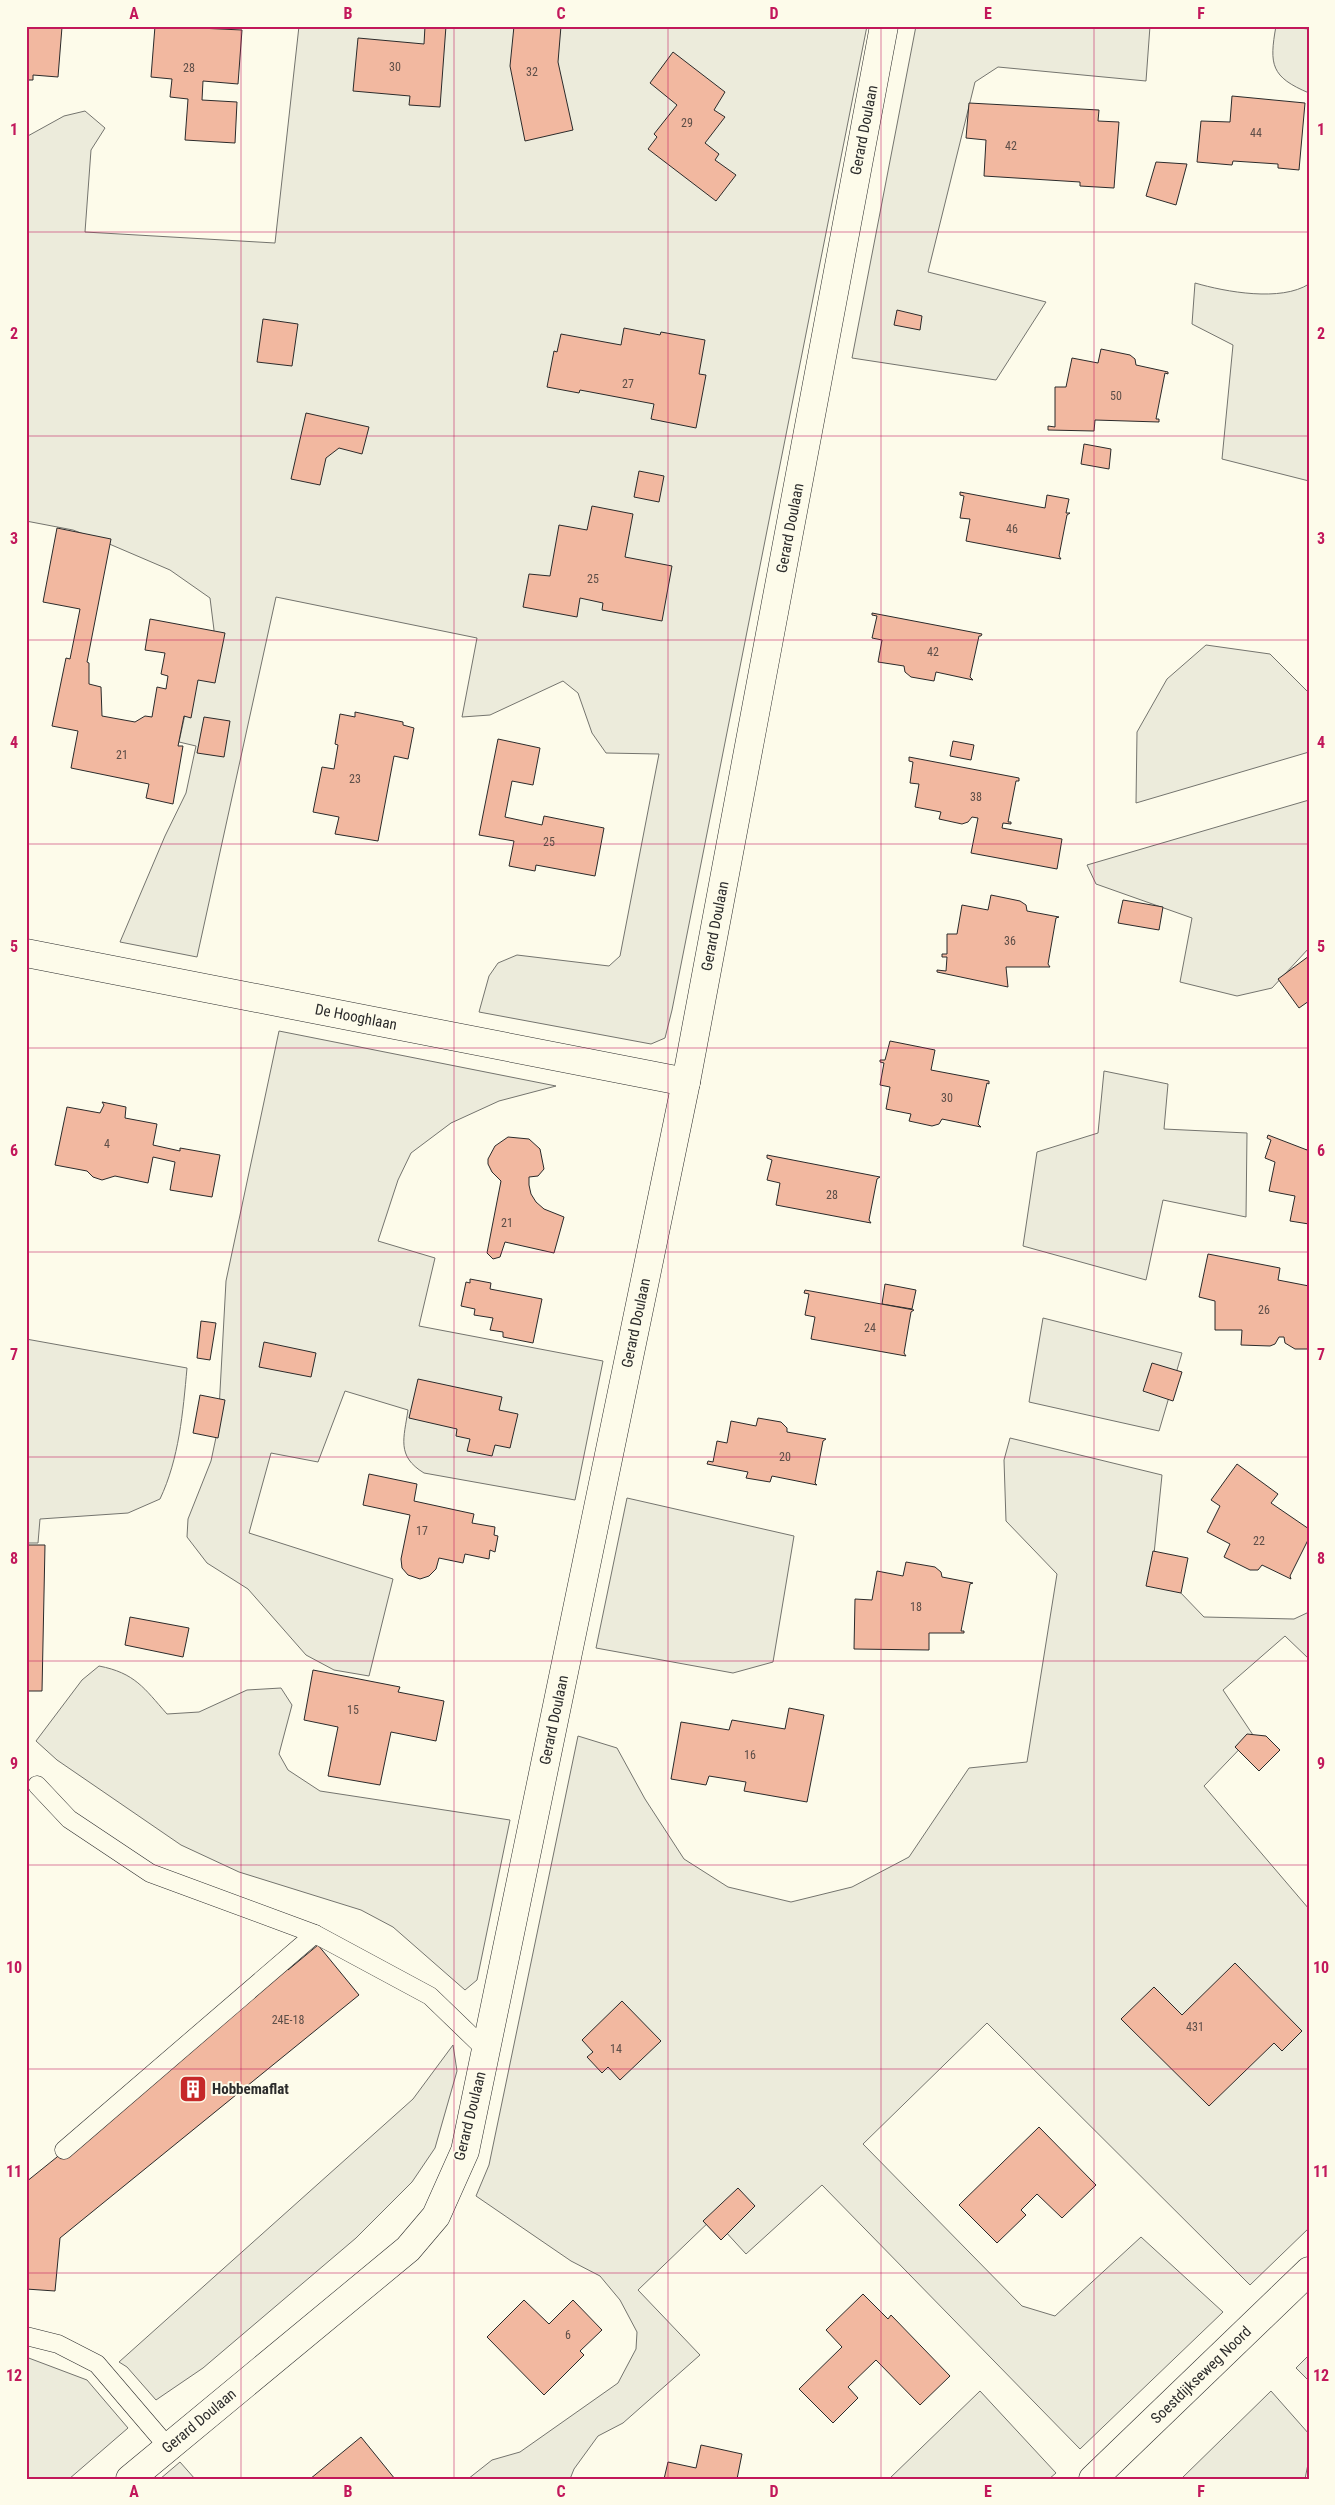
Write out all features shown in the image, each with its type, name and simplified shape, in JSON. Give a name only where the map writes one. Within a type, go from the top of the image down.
[{"type":"street","name":"Gerard Doulaan","points":[[130,2479],[408,2249],[436,2216],[465,2151],[686,1082],[884,26]]},
{"type":"street","name":"De Hooghlaan","points":[[26,953],[686,1082]]},
{"type":"street","name":"Soestdijkseweg Noord","points":[[1093,2479],[1309,2271]]},
{"type":"lane","points":[[37,1785],[69,1819],[150,1873],[315,1934],[430,1996],[486,2050]]},
{"type":"lane","points":[[64,2150],[315,1934]]},
{"type":"lane","points":[[26,2336],[58,2344],[97,2364],[168,2446]]},
{"type":"shaded area","points":[[299,26],[867,26],[672,1010],[665,1038],[651,1044],[479,1012],[489,976],[498,963],[517,955],[609,966],[620,956],[659,754],[606,753],[592,733],[578,693],[563,681],[490,715],[462,717],[477,638],[276,597],[197,957],[120,942],[165,836],[186,793],[196,746],[179,742],[194,673],[204,675],[214,630],[210,598],[170,570],[73,530],[26,521],[26,137],[64,116],[85,111],[105,128],[91,150],[85,232],[275,243]]},
{"type":"shaded area","points":[[916,26],[1150,26],[1146,81],[998,67],[975,82],[928,272],[1046,302],[996,380],[852,358]]},
{"type":"shaded area","points":[[1276,26],[1309,29],[1309,93],[1287,81],[1276,68],[1273,60],[1273,51]]},
{"type":"shaded area","points":[[1195,283],[1253,294],[1284,293],[1309,284],[1309,481],[1222,459],[1233,345],[1192,324]]},
{"type":"shaded area","points":[[1206,645],[1270,654],[1309,693],[1309,752],[1136,803],[1137,732],[1167,679]]},
{"type":"shaded area","points":[[1309,800],[1309,948],[1272,988],[1237,996],[1180,982],[1192,918],[1096,884],[1087,865]]},
{"type":"shaded area","points":[[279,1031],[556,1086],[499,1101],[451,1123],[411,1153],[398,1180],[378,1241],[435,1258],[419,1326],[603,1361],[575,1500],[424,1473],[409,1460],[404,1446],[408,1410],[345,1391],[318,1462],[271,1453],[249,1533],[393,1579],[369,1676],[334,1670],[306,1655],[248,1589],[207,1563],[187,1537],[188,1519],[211,1461],[218,1428],[226,1281]]},
{"type":"shaded area","points":[[1104,1071],[1168,1084],[1164,1129],[1247,1133],[1246,1217],[1163,1200],[1146,1280],[1023,1246],[1037,1152],[1098,1133]]},
{"type":"shaded area","points":[[1043,1318],[1182,1353],[1159,1431],[1029,1402]]},
{"type":"shaded area","points":[[26,1339],[187,1368],[182,1418],[176,1452],[160,1499],[128,1513],[40,1519],[38,1543],[26,1543]]},
{"type":"shaded area","points":[[1010,1438],[1162,1475],[1153,1564],[1204,1617],[1294,1619],[1309,1612],[1309,1659],[1285,1636],[1223,1690],[1253,1735],[1204,1786],[1309,1909],[1309,2228],[1250,2285],[987,2023],[863,2144],[1022,2306],[1055,2316],[1141,2237],[1223,2312],[1080,2449],[822,2185],[746,2254],[713,2218],[638,2290],[700,2355],[623,2423],[598,2436],[574,2469],[570,2479],[468,2479],[492,2460],[520,2452],[618,2383],[636,2349],[637,2332],[620,2300],[600,2276],[571,2261],[476,2196],[489,2165],[578,1736],[617,1748],[645,1799],[684,1859],[728,1887],[791,1902],[852,1887],[909,1857],[969,1768],[1027,1762],[1057,1574],[1006,1521],[1004,1460]]},
{"type":"shaded area","points":[[627,1498],[794,1536],[773,1662],[733,1673],[596,1648]]},
{"type":"shaded area","points":[[99,1666],[130,1677],[145,1689],[167,1714],[199,1712],[247,1690],[281,1688],[292,1705],[279,1754],[288,1770],[320,1791],[510,1820],[477,1980],[465,1990],[393,1927],[361,1910],[239,1872],[181,1845],[57,1760],[36,1741],[82,1680]]},
{"type":"shaded area","points":[[453,2045],[457,2071],[435,2148],[412,2182],[356,2238],[203,2368],[156,2400],[127,2367],[119,2362],[413,2099]]},
{"type":"shaded area","points":[[1309,2355],[1309,2381],[1296,2368]]},
{"type":"shaded area","points":[[26,2357],[87,2380],[128,2428],[69,2479],[26,2479]]},
{"type":"shaded area","points":[[980,2391],[1056,2473],[1049,2479],[889,2479]]},
{"type":"shaded area","points":[[1271,2391],[1309,2434],[1309,2459],[1305,2479],[1181,2479]]},
{"type":"shaded area","points":[[180,2462],[195,2479],[160,2479]]},
{"type":"building","points":[[26,26],[62,27],[58,77],[33,75],[33,80],[26,80]]},
{"type":"building","points":[[155,26],[242,30],[238,84],[203,81],[202,100],[237,102],[235,143],[185,140],[188,99],[170,97],[172,79],[151,77]]},
{"type":"building","points":[[425,26],[446,26],[440,107],[409,105],[410,96],[353,91],[358,38],[424,44]]},
{"type":"building","points":[[514,26],[561,26],[558,62],[573,130],[525,141],[510,66]]},
{"type":"building","points":[[673,52],[725,92],[714,110],[725,117],[705,143],[719,154],[715,160],[736,175],[716,201],[648,149],[657,137],[654,134],[677,105],[650,83]]},
{"type":"building","points":[[1232,96],[1305,103],[1299,170],[1278,168],[1278,164],[1233,161],[1232,165],[1197,162],[1201,121],[1230,122]]},
{"type":"building","points":[[969,103],[1099,110],[1098,121],[1119,122],[1114,188],[1080,186],[1080,182],[984,176],[986,140],[966,138]]},
{"type":"building","points":[[1156,162],[1187,164],[1176,205],[1146,196]]},
{"type":"building","points":[[897,310],[922,316],[920,330],[894,325]]},
{"type":"building","points":[[263,319],[298,324],[292,366],[257,362]]},
{"type":"building","points":[[624,328],[660,335],[661,332],[705,340],[699,374],[706,375],[696,428],[651,419],[654,404],[580,390],[579,393],[547,387],[554,351],[557,352],[561,334],[621,345]]},
{"type":"building","points":[[1101,349],[1130,355],[1135,359],[1136,365],[1168,372],[1168,374],[1165,373],[1156,419],[1159,419],[1159,422],[1095,420],[1094,431],[1048,430],[1048,426],[1055,427],[1055,387],[1066,387],[1072,358],[1098,363]]},
{"type":"building","points":[[306,413],[369,427],[362,454],[339,448],[326,458],[320,485],[291,479]]},
{"type":"building","points":[[1084,444],[1111,449],[1109,469],[1081,464]]},
{"type":"building","points":[[639,471],[664,476],[659,502],[634,497]]},
{"type":"building","points":[[960,492],[1045,508],[1047,495],[1069,499],[1066,513],[1070,513],[1067,515],[1059,556],[1061,559],[966,541],[970,519],[960,518],[964,496],[960,495]]},
{"type":"building","points":[[592,506],[633,514],[625,557],[672,566],[662,621],[602,610],[603,603],[580,598],[577,617],[523,607],[529,574],[550,576],[559,525],[587,530]]},
{"type":"building","points":[[57,528],[111,539],[87,662],[89,663],[89,684],[101,687],[102,716],[135,722],[145,716],[152,717],[157,687],[166,689],[168,676],[161,674],[165,653],[145,650],[150,619],[225,633],[215,683],[198,680],[191,718],[184,716],[178,746],[183,746],[173,804],[146,798],[149,784],[71,768],[78,731],[52,726],[66,658],[70,659],[80,609],[43,602]]},
{"type":"building","points":[[872,613],[982,634],[979,636],[970,677],[973,680],[936,672],[934,681],[911,677],[905,672],[904,666],[878,662],[882,640],[872,638],[877,616],[872,615]]},
{"type":"building","points":[[355,712],[403,722],[403,725],[414,728],[408,759],[394,756],[378,841],[335,834],[339,817],[313,812],[322,767],[334,769],[338,745],[335,744],[340,714],[355,717]]},
{"type":"building","points":[[204,717],[230,721],[224,757],[197,753]]},
{"type":"building","points":[[498,739],[540,748],[533,785],[512,781],[505,817],[542,825],[544,816],[604,828],[595,876],[536,865],[535,871],[509,866],[514,841],[479,835]]},
{"type":"building","points":[[953,741],[974,745],[971,760],[950,756]]},
{"type":"building","points":[[909,757],[1019,778],[1019,781],[1016,781],[1008,822],[1011,822],[1011,824],[1003,823],[1002,828],[1062,839],[1057,869],[971,853],[978,818],[972,817],[968,822],[962,824],[939,819],[941,812],[915,807],[919,784],[910,783],[913,762],[909,761]]},
{"type":"building","points":[[991,895],[1020,901],[1026,905],[1027,911],[1059,917],[1056,918],[1048,964],[1050,967],[1006,967],[1008,987],[937,972],[937,970],[946,971],[947,957],[942,957],[942,954],[947,954],[947,934],[957,934],[962,905],[988,910]]},
{"type":"building","points":[[1123,900],[1163,907],[1159,930],[1118,923]]},
{"type":"building","points":[[1309,956],[1309,1001],[1299,1008],[1278,979]]},
{"type":"building","points":[[890,1041],[935,1050],[931,1070],[989,1081],[978,1124],[981,1127],[942,1119],[939,1124],[932,1126],[909,1121],[911,1114],[886,1109],[890,1087],[880,1085],[884,1063],[880,1062],[880,1060],[885,1060]]},
{"type":"building","points":[[102,1102],[126,1107],[125,1118],[157,1124],[153,1145],[180,1151],[180,1148],[220,1155],[212,1197],[170,1190],[175,1162],[153,1157],[148,1183],[115,1176],[102,1180],[93,1177],[87,1171],[55,1165],[67,1107],[100,1113],[104,1105]]},
{"type":"building","points":[[1268,1135],[1307,1150],[1309,1145],[1309,1224],[1290,1221],[1295,1196],[1269,1191],[1275,1162],[1265,1158],[1271,1140],[1267,1138]]},
{"type":"building","points":[[508,1137],[529,1139],[540,1149],[544,1169],[538,1176],[529,1177],[529,1185],[531,1194],[536,1202],[544,1209],[564,1217],[554,1253],[505,1242],[500,1257],[493,1259],[487,1253],[501,1181],[492,1172],[488,1159],[495,1146]]},
{"type":"building","points":[[767,1155],[880,1177],[877,1179],[869,1220],[871,1223],[776,1205],[780,1183],[767,1180],[772,1160],[767,1158]]},
{"type":"building","points":[[1208,1254],[1280,1268],[1278,1280],[1309,1286],[1309,1349],[1295,1349],[1285,1343],[1284,1337],[1279,1337],[1275,1344],[1270,1346],[1241,1345],[1242,1330],[1215,1330],[1215,1301],[1199,1297]]},
{"type":"building","points":[[470,1279],[491,1283],[490,1289],[542,1299],[533,1343],[503,1337],[503,1332],[490,1330],[493,1318],[474,1315],[475,1309],[461,1306],[466,1282],[470,1283]]},
{"type":"building","points":[[885,1284],[916,1290],[912,1309],[882,1304]]},
{"type":"building","points":[[805,1290],[914,1310],[911,1312],[904,1353],[906,1356],[811,1339],[815,1317],[805,1315],[809,1294],[804,1293]]},
{"type":"building","points":[[201,1321],[216,1323],[210,1360],[197,1358]]},
{"type":"building","points":[[264,1342],[316,1353],[311,1377],[259,1367]]},
{"type":"building","points":[[1152,1363],[1182,1372],[1173,1401],[1143,1391]]},
{"type":"building","points":[[418,1379],[502,1397],[499,1410],[518,1414],[510,1448],[495,1445],[492,1456],[467,1451],[470,1439],[456,1436],[457,1429],[409,1418]]},
{"type":"building","points":[[200,1395],[225,1400],[218,1438],[193,1433]]},
{"type":"building","points":[[758,1418],[781,1422],[787,1428],[787,1432],[826,1439],[823,1441],[815,1483],[817,1485],[772,1476],[770,1482],[746,1478],[748,1472],[707,1464],[708,1461],[713,1462],[717,1441],[727,1443],[731,1421],[756,1426]]},
{"type":"building","points":[[1237,1464],[1278,1494],[1271,1503],[1309,1529],[1309,1538],[1290,1576],[1291,1579],[1262,1565],[1258,1570],[1250,1570],[1224,1557],[1230,1544],[1207,1532],[1220,1506],[1211,1500]]},
{"type":"building","points":[[369,1474],[417,1484],[414,1501],[474,1514],[472,1523],[495,1527],[494,1535],[498,1536],[495,1552],[490,1550],[489,1559],[465,1554],[463,1563],[439,1558],[436,1569],[429,1576],[420,1579],[408,1575],[402,1568],[401,1559],[410,1515],[363,1505]]},
{"type":"building","points":[[26,1545],[45,1545],[42,1691],[26,1691]]},
{"type":"building","points":[[1153,1551],[1188,1558],[1181,1593],[1146,1586]]},
{"type":"building","points":[[906,1562],[935,1567],[941,1572],[942,1577],[973,1583],[970,1584],[961,1631],[964,1631],[964,1633],[929,1633],[929,1650],[854,1649],[855,1599],[872,1600],[877,1571],[903,1576]]},
{"type":"building","points":[[130,1617],[189,1628],[183,1657],[125,1645]]},
{"type":"building","points":[[313,1670],[400,1687],[398,1692],[444,1701],[436,1741],[391,1732],[380,1785],[328,1776],[338,1727],[304,1720]]},
{"type":"building","points":[[789,1708],[824,1715],[807,1802],[744,1791],[746,1782],[709,1776],[706,1785],[671,1779],[681,1722],[729,1730],[732,1720],[785,1729]]},
{"type":"building","points":[[1247,1734],[1266,1736],[1280,1750],[1259,1771],[1235,1747]]},
{"type":"building","name":"Hobbemaflat","points":[[318,1945],[359,1995],[60,2238],[55,2291],[26,2289],[26,2182],[258,1995],[285,1966],[288,1970]]},
{"type":"building","points":[[1235,1963],[1302,2031],[1282,2051],[1274,2043],[1209,2106],[1121,2019],[1154,1987],[1182,2015]]},
{"type":"building","points":[[622,2001],[661,2041],[620,2080],[608,2067],[602,2073],[587,2057],[593,2052],[582,2040]]},
{"type":"building","points":[[1039,2127],[1096,2185],[1062,2218],[1037,2194],[1021,2210],[1026,2215],[997,2243],[959,2205]]},
{"type":"building","points":[[738,2188],[755,2206],[721,2240],[703,2221]]},
{"type":"building","points":[[863,2294],[888,2319],[891,2315],[950,2376],[920,2405],[876,2360],[848,2387],[858,2398],[833,2423],[799,2389],[842,2347],[826,2330]]},
{"type":"building","points":[[524,2300],[549,2324],[573,2300],[602,2330],[580,2351],[584,2355],[544,2395],[487,2337]]},
{"type":"building","points":[[361,2437],[395,2479],[310,2479]]},
{"type":"building","points":[[701,2445],[742,2454],[737,2479],[664,2479],[668,2462],[696,2468]]},
{"type":"place","name":"Hobbemaflat","points":[[193,2089]]}]
